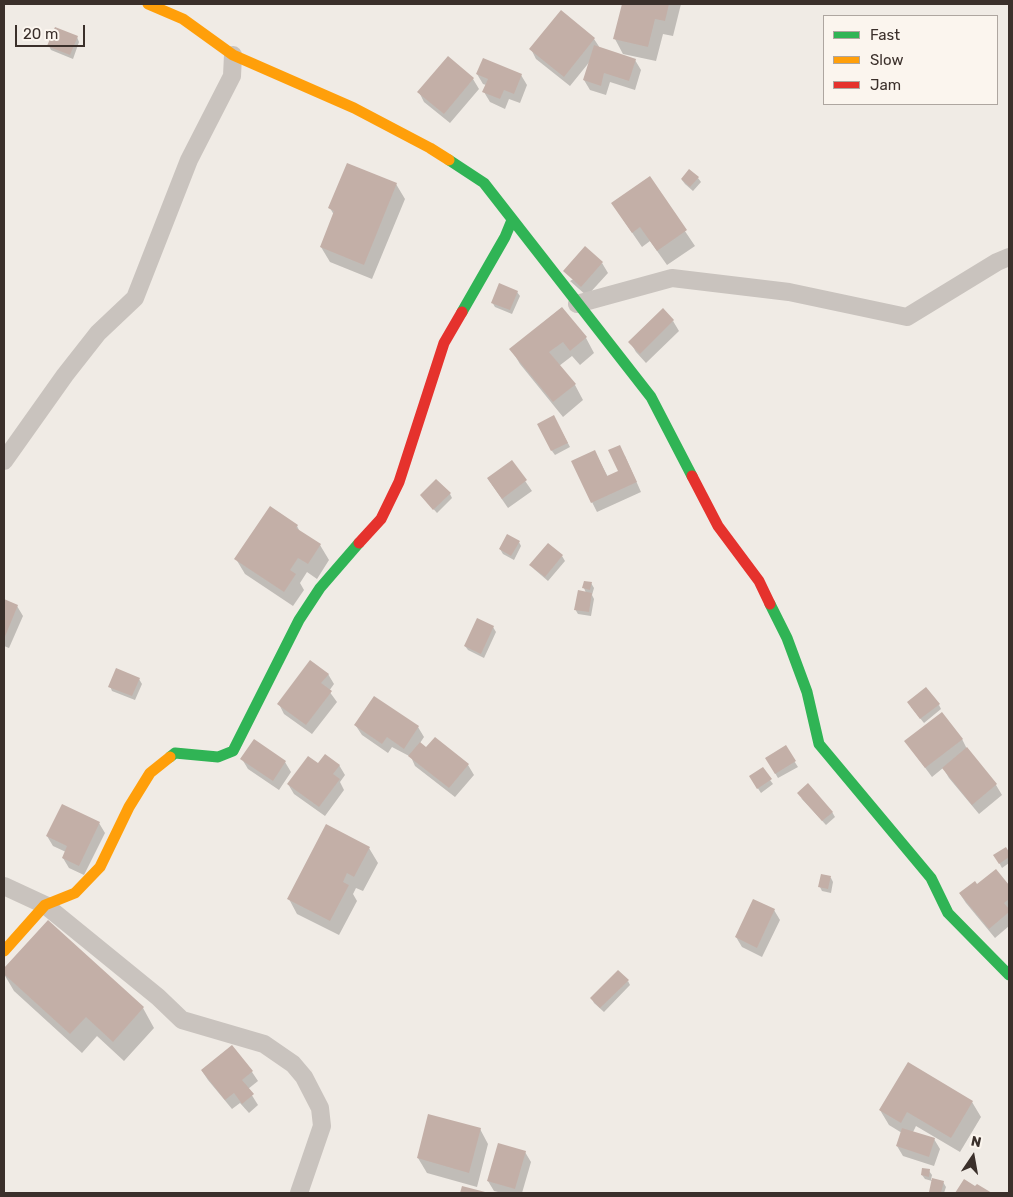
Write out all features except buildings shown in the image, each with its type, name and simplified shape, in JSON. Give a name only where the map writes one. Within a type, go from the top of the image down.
[{"type":"street","points":[[150,4],[184,20],[234,54],[354,108],[430,148],[484,183],[651,397],[718,526],[759,581],[787,638],[807,692],[819,744],[931,878],[948,913],[1009,975]]},
{"type":"street","points":[[4,461],[65,375],[98,333],[135,298],[189,160],[232,76],[234,54]]},
{"type":"street","points":[[4,951],[45,904],[74,893],[100,867],[129,807],[150,773],[175,753],[218,757],[233,751],[299,620],[320,588],[381,519],[399,482],[444,343],[505,237],[512,220]]},
{"type":"street","points":[[577,304],[672,278],[789,292],[907,317],[997,262],[1009,257]]},
{"type":"street","points":[[4,886],[45,904],[158,997],[182,1020],[264,1044],[293,1064],[304,1077],[320,1108],[322,1126],[299,1193]]},
{"type":"traffic: fast","points":[[449,160],[484,183],[651,397],[692,476]]},
{"type":"traffic: fast","points":[[462,312],[505,237],[512,220]]},
{"type":"traffic: fast","points":[[170,757],[175,753],[218,757],[233,751],[299,620],[320,588],[359,543]]},
{"type":"traffic: fast","points":[[770,604],[787,638],[807,692],[819,744],[931,878],[948,913],[1009,975]]},
{"type":"traffic: slow","points":[[148,4],[183,19],[233,55],[354,108],[449,160]]},
{"type":"traffic: slow","points":[[4,951],[45,905],[75,893],[100,867],[129,807],[150,773],[170,757]]},
{"type":"traffic: jam","points":[[359,543],[381,519],[399,482],[444,343],[462,312]]},
{"type":"traffic: jam","points":[[692,476],[718,526],[759,581],[770,604]]}]
